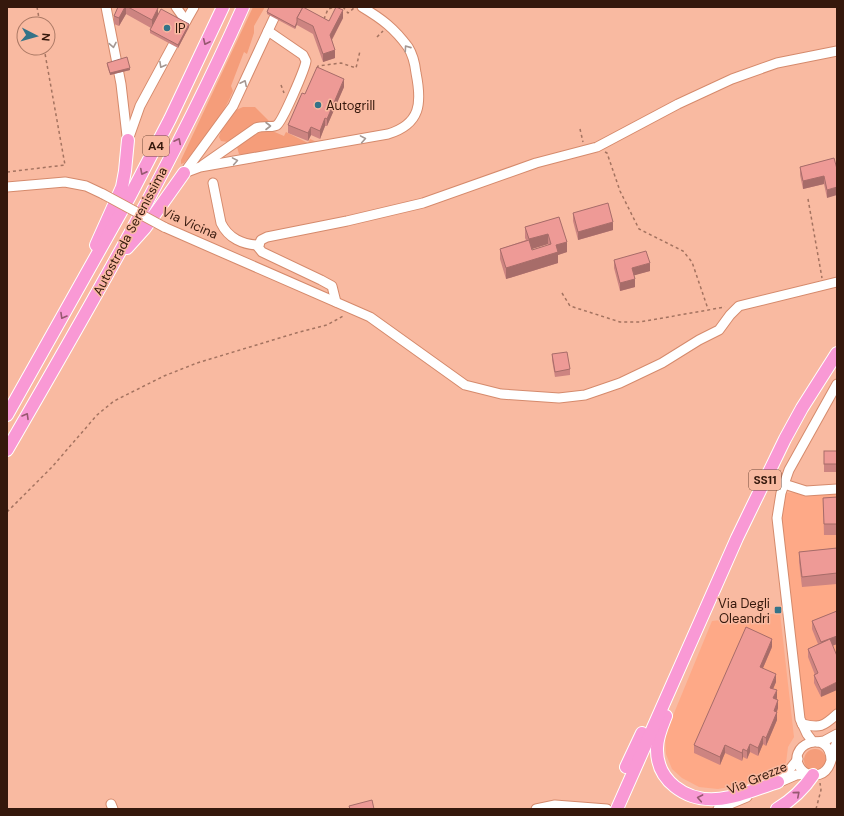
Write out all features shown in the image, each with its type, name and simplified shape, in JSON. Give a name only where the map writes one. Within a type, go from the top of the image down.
[{"type":"highway","name":"Autostrada Serenissima","points":[[7,415],[130,196],[170,119],[223,7]]},
{"type":"highway","name":"Autostrada Serenissima","points":[[7,450],[114,262],[183,132],[243,7]]},
{"type":"highway","points":[[83,282],[100,234],[122,186],[128,140]]},
{"type":"highway","points":[[114,262],[145,228],[184,173]]},
{"type":"highway","name":"SS11","points":[[617,809],[737,538],[785,439],[802,408],[837,353]]},
{"type":"highway","points":[[704,612],[682,679],[659,735],[657,747],[660,768],[665,777],[673,786],[684,793],[700,799],[717,799],[735,796],[778,782]]},
{"type":"highway","points":[[608,809],[644,729],[659,715]]},
{"type":"highway","points":[[777,809],[787,803],[805,787],[813,775]]},
{"type":"street","points":[[106,7],[121,84],[128,140]]},
{"type":"street","points":[[176,7],[186,21]]},
{"type":"street","points":[[128,140],[140,106],[194,7]]},
{"type":"street","points":[[184,173],[200,167],[388,134],[406,126],[415,114],[420,98],[411,52],[388,24],[362,7]]},
{"type":"street","points":[[184,173],[233,106],[274,18]]},
{"type":"street","points":[[200,167],[256,128],[264,126],[272,127],[278,124],[283,116],[306,61],[303,55],[268,31]]},
{"type":"street","points":[[336,302],[332,286],[262,252],[258,247],[261,240],[266,237],[423,203],[536,163],[598,147],[678,104],[732,79],[777,63],[837,51]]},
{"type":"street","name":"Via Vicina","points":[[7,187],[64,182],[86,186],[164,226],[370,317],[465,385],[501,394],[559,398],[585,395],[620,383],[662,363],[699,340],[719,330],[739,306]]},
{"type":"street","points":[[213,183],[221,223],[224,229],[245,244],[259,245]]},
{"type":"street","points":[[739,306],[837,282]]},
{"type":"street","points":[[800,750],[802,724],[777,518],[781,493],[789,470],[837,384]]},
{"type":"street","points":[[784,484],[806,491],[837,489]]},
{"type":"street","points":[[802,724],[816,727],[824,725],[837,714]]},
{"type":"street","points":[[802,724],[815,742],[826,746],[831,755],[831,760]]},
{"type":"street","name":"Via Grezze","points":[[813,775],[800,768],[798,760],[800,750],[808,743],[824,741],[837,734]]},
{"type":"street","points":[[813,775],[827,769],[837,741]]},
{"type":"street","points":[[778,782],[798,760]]},
{"type":"street","name":"Via Grezze","points":[[718,809],[796,775],[813,775]]},
{"type":"street","points":[[536,809],[555,805],[608,809]]},
{"type":"path","points":[[324,20],[328,9],[335,7]]},
{"type":"path","points":[[343,7],[348,13],[355,7]]},
{"type":"path","points":[[314,73],[318,66],[341,63],[356,68],[360,51]]},
{"type":"path","points":[[7,172],[64,165],[45,56]]},
{"type":"path","points":[[281,85],[286,98]]},
{"type":"path","points":[[580,129],[585,150]]},
{"type":"path","points":[[598,147],[607,153],[620,191],[639,229],[683,251],[692,262],[708,309]]},
{"type":"path","points":[[808,199],[823,285]]},
{"type":"path","points":[[562,293],[570,306],[620,322],[640,322],[708,309],[739,306]]},
{"type":"path","points":[[7,512],[52,467],[97,415],[114,401],[164,376],[197,363],[327,325],[353,310]]},
{"type":"path","points":[[813,775],[821,790],[816,809]]},
{"type":"shaded area","points":[[253,7],[265,7],[254,26],[254,33],[247,54],[244,52],[231,86],[233,91],[229,101],[205,138],[184,163],[181,164],[181,160]]},
{"type":"shaded area","points":[[243,107],[255,107],[271,123],[257,123],[228,142],[221,141],[219,137],[221,131],[236,110]]},
{"type":"shaded area","points":[[270,130],[284,136],[286,132],[308,143],[310,139],[317,142],[242,155],[239,154],[237,147],[239,144],[258,131]]},
{"type":"shaded area","points":[[837,491],[837,714],[824,725],[800,719],[777,518],[781,493]]},
{"type":"shaded area","points":[[780,613],[794,737],[788,747],[786,763],[745,784],[718,789],[699,787],[682,778],[672,769],[666,754],[665,735],[712,621]]},
{"type":"shaded area","points":[[815,749],[823,752],[826,760],[823,768],[815,771],[807,768],[804,760],[807,752]]},
{"type":"building","points":[[118,7],[125,7],[119,18],[114,16]]},
{"type":"building","points":[[128,7],[156,7],[158,8],[152,20]]},
{"type":"building","points":[[269,7],[303,7],[297,18],[295,27],[267,12]]},
{"type":"building","points":[[303,7],[329,21],[336,7],[343,10],[330,35],[335,50],[323,54],[313,26],[297,18]]},
{"type":"building","points":[[161,9],[189,24],[178,45],[150,30]]},
{"type":"building","points":[[127,57],[130,68],[110,73],[107,63]]},
{"type":"building","name":"Autogrill","points":[[317,67],[344,79],[327,119],[325,118],[320,131],[311,127],[308,133],[288,125],[302,93],[305,94]]},
{"type":"building","points":[[834,158],[837,169],[837,187],[827,190],[824,176],[803,181],[800,167]]},
{"type":"building","points":[[608,203],[613,222],[578,232],[573,213]]},
{"type":"building","points":[[559,217],[567,242],[556,245],[558,252],[506,268],[500,249],[529,240],[532,250],[551,244],[548,234],[529,239],[525,227]]},
{"type":"building","points":[[646,251],[650,263],[632,268],[635,279],[620,283],[614,260]]},
{"type":"building","points":[[567,352],[570,369],[555,372],[552,354]]},
{"type":"building","points":[[824,451],[837,451],[837,464],[824,464]]},
{"type":"building","points":[[837,497],[837,524],[824,524],[823,498]]},
{"type":"building","points":[[837,548],[837,573],[802,577],[799,552]]},
{"type":"building","points":[[837,611],[837,636],[821,642],[812,621]]},
{"type":"building","points":[[746,627],[772,639],[760,667],[776,674],[770,688],[777,690],[773,698],[778,700],[774,711],[777,712],[766,738],[763,736],[758,748],[750,744],[747,751],[743,749],[742,753],[725,745],[720,757],[694,745]]},
{"type":"building","points":[[830,639],[837,656],[837,682],[821,690],[814,675],[818,673],[808,649]]},
{"type":"building","points":[[372,800],[374,809],[350,809],[349,806]]},
{"type":"place","name":"IP","points":[[167,28]]},
{"type":"place","name":"Autogrill","points":[[318,105]]},
{"type":"place","name":"Via Degli Oleandri","points":[[778,610]]}]
